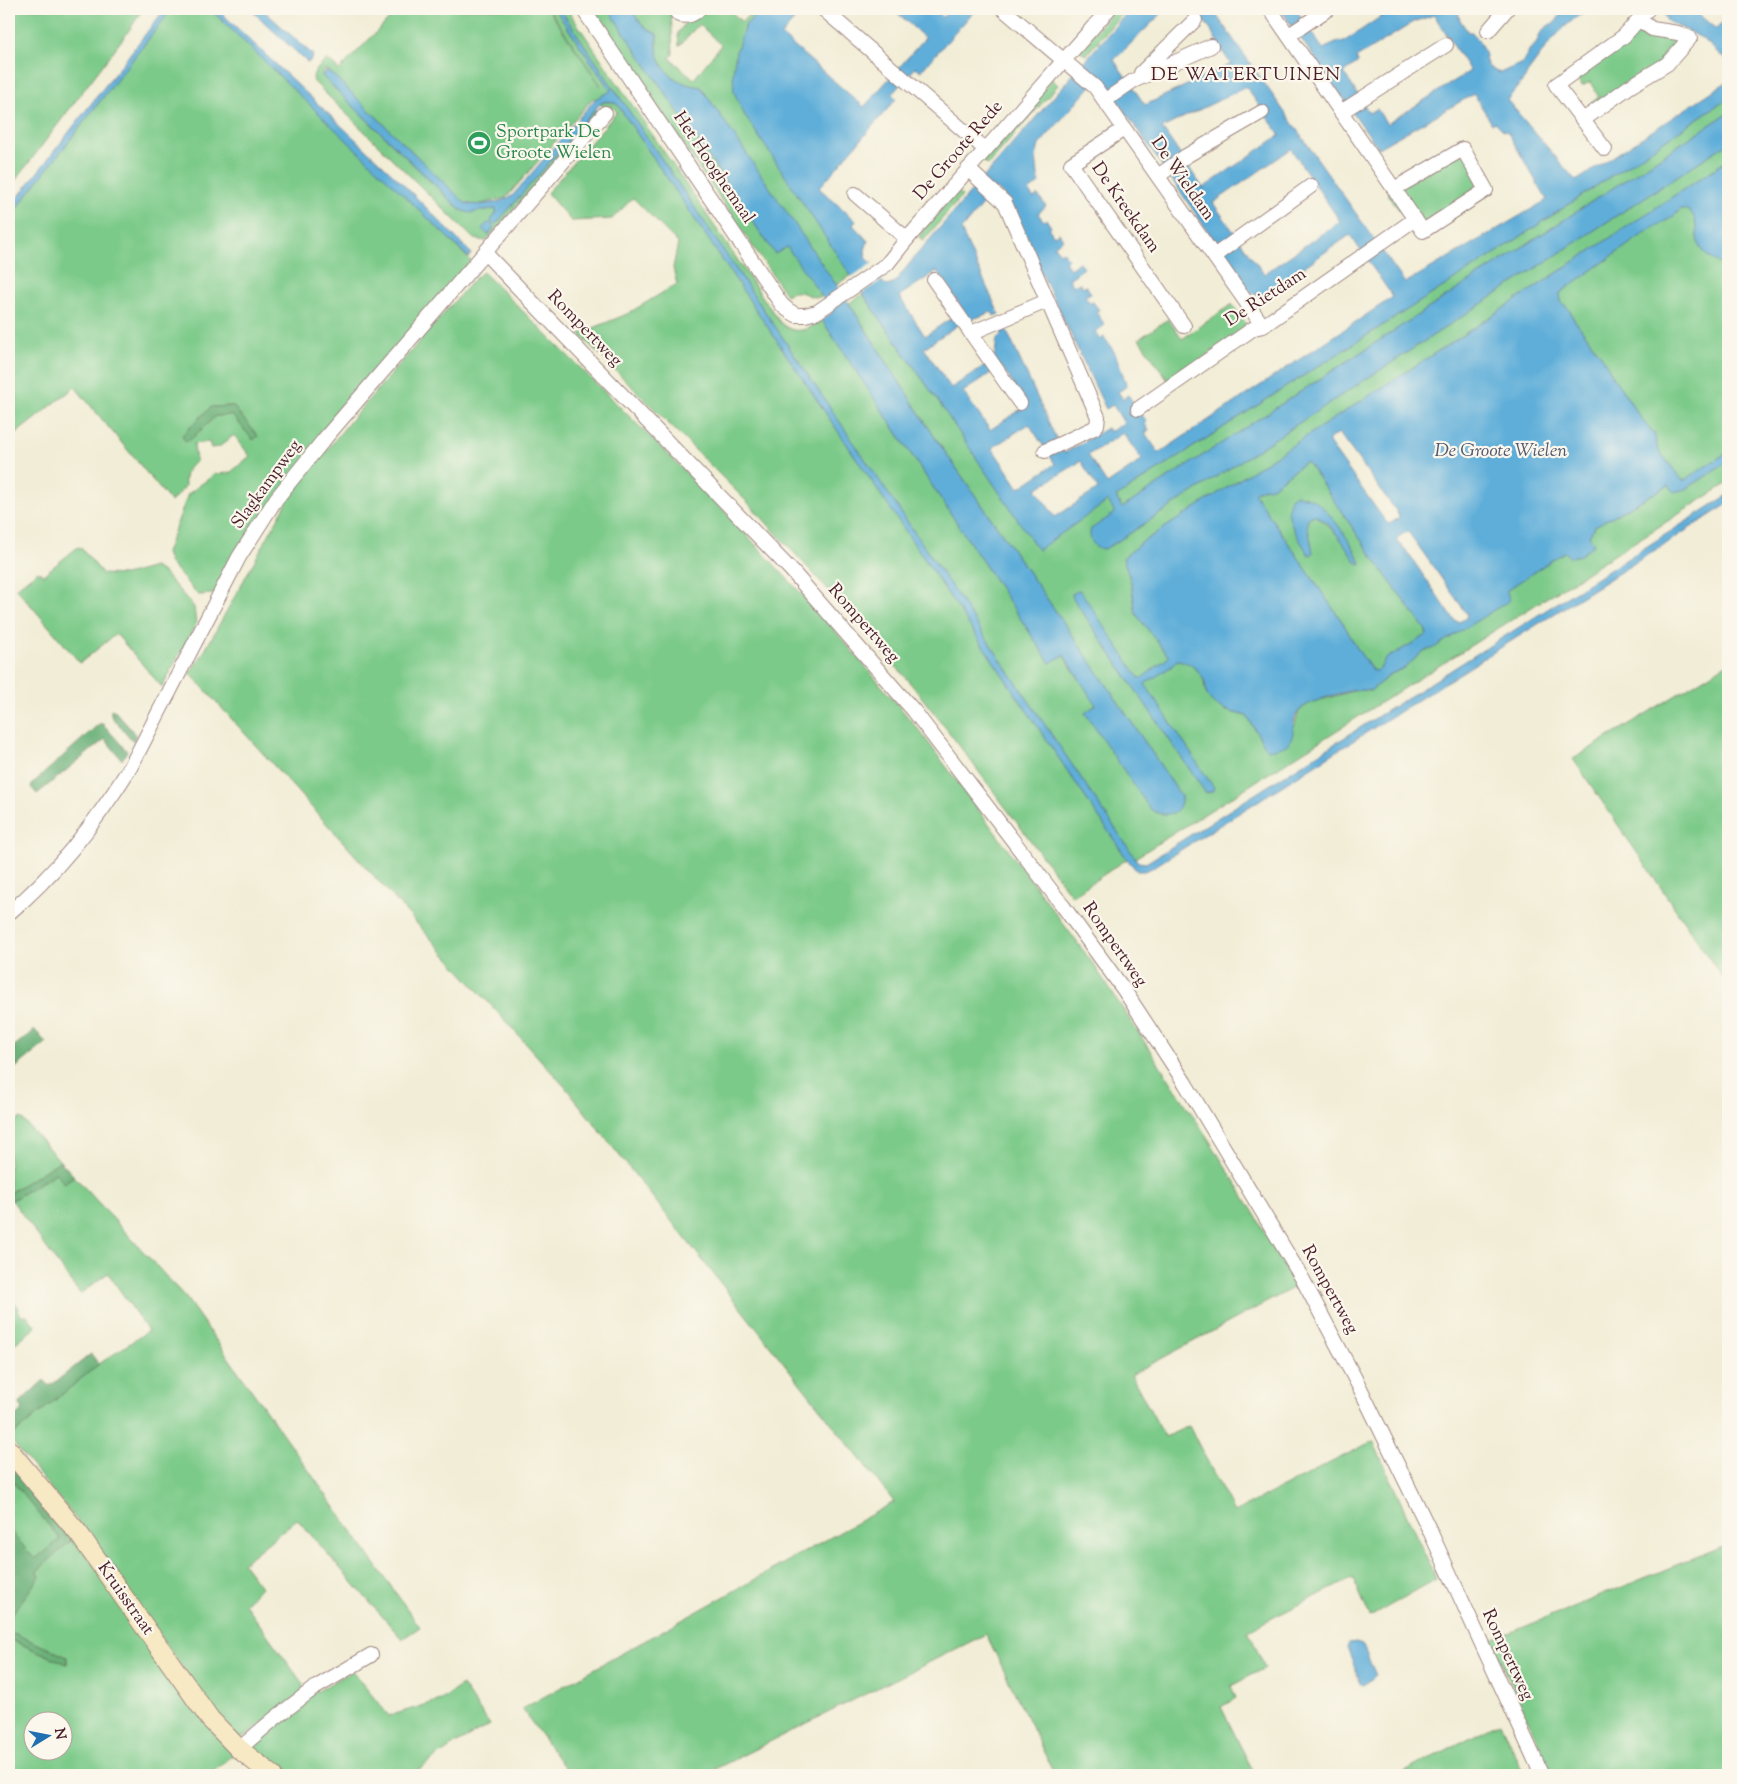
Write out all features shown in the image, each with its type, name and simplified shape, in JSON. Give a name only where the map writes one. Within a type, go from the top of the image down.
[{"type":"street","name":"Het Hooghemaal","points":[[583,9],[782,305],[793,314],[802,316],[817,312],[828,305]]},
{"type":"street","points":[[674,9],[679,15],[686,16],[699,9]]},
{"type":"street","points":[[823,9],[985,149]]},
{"type":"street","name":"De Wieldam","points":[[1003,9],[1107,99],[1124,129],[1160,174],[1263,326]]},
{"type":"street","name":"De Groote Rede","points":[[828,305],[889,262],[906,239],[973,174],[985,149],[1068,65],[1109,9]]},
{"type":"street","points":[[1270,9],[1344,110],[1394,189],[1423,231],[1486,190],[1463,149],[1394,189]]},
{"type":"street","points":[[1290,34],[1328,9]]},
{"type":"street","points":[[1488,31],[1507,9]]},
{"type":"street","points":[[1584,120],[1629,87],[1667,64],[1690,38],[1678,33],[1652,29],[1644,14],[1624,36],[1556,85],[1605,149]]},
{"type":"street","points":[[1107,99],[1133,81],[1195,20]]},
{"type":"street","points":[[1344,110],[1446,45]]},
{"type":"street","points":[[1133,81],[1211,46]]},
{"type":"street","points":[[1160,174],[1186,156],[1262,112]]},
{"type":"street","name":"Slagkampweg","points":[[9,913],[75,845],[112,796],[131,766],[239,557],[276,499],[314,451],[605,113]]},
{"type":"street","name":"De Kreekdam","points":[[1124,129],[1071,164],[1184,326]]},
{"type":"street","points":[[973,174],[1005,202],[1097,412],[1104,421],[1094,428],[1045,451]]},
{"type":"street","points":[[1216,254],[1311,186]]},
{"type":"street","points":[[855,194],[906,239]]},
{"type":"street","name":"De Rietdam","points":[[1138,409],[1254,328],[1263,326],[1415,219]]},
{"type":"street","name":"Rompertweg","points":[[485,253],[791,570],[914,711],[1063,906],[1124,990],[1185,1083],[1306,1287],[1361,1390],[1430,1531],[1542,1775]]},
{"type":"street","points":[[934,280],[1020,403]]},
{"type":"street","points":[[968,329],[1047,301]]},
{"type":"street","name":"Kruisstraat","points":[[9,1450],[79,1534],[210,1719],[239,1749],[272,1775]]},
{"type":"street","points":[[239,1749],[313,1689],[372,1655]]},
{"type":"green space","points":[[9,9],[143,9],[130,29],[9,189]]},
{"type":"green space","points":[[172,9],[210,9],[395,185],[471,261],[338,418],[214,594],[199,595],[169,562],[166,553],[188,494],[215,474],[230,473],[250,456],[234,435],[219,447],[211,448],[209,442],[194,444],[196,462],[186,473],[185,487],[171,502],[75,387],[9,439],[9,218]],"holes":[[[233,406],[258,436],[253,440],[232,415],[216,416],[182,435],[211,407]]]},
{"type":"green space","name":"Sportpark De Groote Wielen","points":[[399,9],[548,9],[601,86],[549,9],[555,9],[611,92],[595,99],[593,98],[506,198],[477,205],[465,203],[328,70],[324,70],[322,76],[460,210],[480,211],[496,209],[496,214],[491,220],[493,221],[482,229],[488,235],[494,223],[496,224],[595,110],[597,113],[486,241],[474,239],[314,82],[315,72],[327,59],[339,70]]},
{"type":"green space","points":[[560,9],[567,9],[779,321],[790,329],[800,330],[811,327],[822,320],[1050,663],[1063,655],[1097,705],[1085,713],[1172,813],[1179,806],[1181,796],[1102,678],[934,436],[849,303],[863,294],[1038,549],[1108,501],[1116,513],[1115,543],[1728,143],[1728,160],[1460,337],[1141,543],[1123,558],[1131,582],[1136,614],[1169,657],[1142,678],[1139,678],[1072,594],[1205,792],[1208,793],[1214,788],[1144,684],[1172,666],[1177,660],[1187,661],[1203,677],[1206,694],[1226,711],[1247,716],[1267,750],[1294,727],[1299,711],[1309,703],[1357,690],[1370,691],[1391,674],[1406,667],[1423,651],[1432,649],[1509,600],[1507,590],[1565,551],[1570,557],[1589,536],[1595,526],[1669,485],[1686,489],[1728,462],[1728,483],[1135,858]]},
{"type":"green space","points":[[591,9],[608,9],[775,254],[787,246],[823,296],[814,297],[797,292],[786,295]]},
{"type":"green space","points":[[631,9],[671,9],[673,54],[670,58],[694,79],[721,45],[699,24],[679,46],[678,33],[687,21],[705,9],[728,9],[742,22],[754,9],[759,9],[745,26],[744,114],[851,275],[836,285],[701,87],[681,82],[667,71],[658,55],[657,35],[642,24]]},
{"type":"green space","points":[[1115,9],[1126,9],[1086,55],[1079,50]]},
{"type":"green space","points":[[1640,26],[1680,37],[1675,44],[1675,49],[1664,61],[1596,107],[1592,101],[1599,97],[1590,82],[1582,86],[1576,77]]},
{"type":"green space","points":[[1052,79],[1058,85],[988,165],[982,160]]},
{"type":"green space","points":[[1728,98],[1728,113],[1122,508],[1116,497],[1487,259]]},
{"type":"green space","points":[[605,102],[617,104],[1127,859],[1072,896],[952,736],[860,624],[750,505],[579,334],[627,314],[677,284],[673,268],[678,243],[633,198],[612,219],[571,221],[547,193],[617,112],[612,107],[603,107],[600,104]]},
{"type":"green space","points":[[1468,149],[1493,191],[1421,239],[1387,194]]},
{"type":"green space","points":[[956,190],[962,196],[923,241],[919,237],[929,220]]},
{"type":"green space","points":[[1681,209],[1688,210],[1694,218],[1700,247],[1706,255],[1722,264],[1728,272],[1728,452],[1683,481],[1658,450],[1654,433],[1643,421],[1612,375],[1603,358],[1573,318],[1570,310],[1561,302],[1560,293],[1649,230],[1671,218]]},
{"type":"green space","points":[[483,272],[713,499],[825,619],[919,730],[1094,965],[1211,1143],[1257,1218],[1295,1287],[1131,1375],[1165,1437],[1189,1426],[1234,1512],[1373,1441],[1436,1579],[1370,1617],[1353,1578],[1248,1630],[1265,1668],[1231,1686],[1236,1698],[1221,1707],[1255,1775],[1055,1775],[986,1634],[703,1775],[570,1775],[522,1709],[894,1502],[566,1088],[190,673],[204,652],[291,495],[351,420],[473,280]]},
{"type":"green space","points":[[1232,304],[1248,327],[1169,382],[1139,339],[1168,319],[1182,339]]},
{"type":"green space","points":[[233,406],[258,436],[253,440],[232,415],[216,416],[190,440],[185,441],[182,435],[211,407]]},
{"type":"green space","points":[[1305,462],[1308,463],[1427,634],[1385,659],[1380,669],[1372,670],[1343,623],[1254,493],[1261,489],[1272,487]],"holes":[[[1296,495],[1314,500],[1344,535],[1361,562],[1331,529],[1314,515],[1308,518],[1307,524],[1311,555],[1308,554],[1294,528]]]},
{"type":"green space","points":[[78,547],[81,548],[103,574],[125,575],[154,567],[163,572],[194,607],[196,624],[162,687],[116,634],[80,663],[16,588],[38,571],[43,575]]},
{"type":"green space","points":[[1728,663],[1728,986],[1573,759]]},
{"type":"green space","points":[[113,709],[136,735],[133,741],[111,716],[111,710]]},
{"type":"green space","points":[[99,724],[103,724],[127,751],[122,760],[105,739],[37,794],[31,787],[33,783]]},
{"type":"green space","points":[[35,1030],[46,1043],[9,1073],[9,1050]]},
{"type":"green space","points":[[21,1118],[60,1161],[9,1193],[9,1126]]},
{"type":"green space","points":[[60,1161],[74,1176],[64,1183],[56,1173],[9,1202],[9,1193]]},
{"type":"green space","points":[[56,1173],[64,1183],[74,1176],[186,1298],[420,1627],[402,1639],[297,1519],[243,1563],[261,1587],[245,1604],[303,1684],[302,1694],[242,1738],[236,1736],[219,1719],[84,1529],[9,1438],[99,1364],[148,1331],[108,1273],[80,1294],[12,1200]]},
{"type":"green space","points":[[9,1295],[19,1308],[18,1311],[22,1316],[27,1315],[36,1327],[9,1348]]},
{"type":"green space","points":[[91,1354],[99,1364],[9,1438],[9,1421],[23,1409],[19,1403],[44,1380],[50,1386]]},
{"type":"green space","points":[[9,1459],[74,1538],[37,1571],[40,1576],[9,1618],[9,1586],[14,1576],[8,1553],[9,1530],[35,1559],[60,1539],[9,1477]]},
{"type":"green space","points":[[9,1477],[60,1539],[34,1559],[9,1530]]},
{"type":"green space","points":[[74,1538],[233,1755],[209,1775],[9,1775],[9,1639],[67,1664],[67,1657],[9,1631],[9,1618],[40,1576],[37,1571]]},
{"type":"green space","points":[[1728,1544],[1728,1775],[1553,1775],[1492,1640]]},
{"type":"green space","points":[[9,1631],[67,1657],[67,1664],[9,1639]]},
{"type":"green space","points":[[352,1671],[389,1716],[441,1700],[462,1685],[490,1725],[455,1744],[411,1775],[284,1775],[250,1746],[311,1695]]},
{"type":"green space","points":[[1500,1722],[1524,1775],[1398,1775]]},
{"type":"water","points":[[165,9],[172,9],[9,218],[9,209]]},
{"type":"water","points":[[210,9],[217,9],[402,183],[471,253],[469,258]]},
{"type":"water","points":[[250,9],[262,9],[312,54],[313,57],[309,62],[307,62]]},
{"type":"water","points":[[555,9],[560,9],[1138,862],[1146,863],[1728,495],[1728,504],[1152,868],[1137,871],[1127,859],[617,104],[608,101],[600,104],[496,224],[494,223],[492,226],[494,228],[488,235],[482,229],[487,223],[490,224],[496,214],[496,209],[469,213],[461,210],[322,76],[326,71],[334,76],[465,203],[476,205],[497,202],[513,195],[595,99],[611,91]]},
{"type":"water","points":[[608,9],[631,9],[642,24],[657,34],[658,55],[667,71],[681,82],[701,87],[848,302],[934,436],[1102,678],[1181,796],[1179,808],[1175,811],[1161,814],[1150,809],[1085,713],[1096,705],[1064,655],[1050,663],[822,320],[833,312],[787,247],[775,254]]},
{"type":"water","points":[[760,9],[804,9],[781,35],[864,107],[925,38],[893,9],[933,9],[943,17],[950,9],[976,9],[921,71],[916,67],[892,94],[896,99],[819,188],[856,221],[853,225],[868,241],[865,250],[866,258],[871,262],[883,283],[888,286],[895,282],[917,254],[1130,9],[1166,9],[1114,60],[1145,105],[1231,64],[1210,28],[1192,9],[1212,9],[1405,283],[1547,200],[1507,131],[1504,131],[1495,122],[1492,124],[1474,94],[1378,148],[1280,9],[1299,9],[1297,11],[1323,49],[1340,41],[1342,43],[1392,9],[1460,9],[1458,11],[1460,20],[1468,32],[1472,32],[1480,43],[1486,63],[1490,68],[1500,73],[1522,63],[1530,49],[1536,44],[1541,32],[1556,22],[1563,9],[1589,9],[1561,30],[1507,100],[1576,181],[1728,81],[1728,98],[1487,259],[1116,497],[1122,508],[1728,113],[1728,143],[1115,543],[1104,549],[1097,548],[1090,537],[1091,529],[1115,513],[1108,501],[1038,550],[863,294],[744,114],[734,92],[733,74],[736,52],[745,26]],"holes":[[[1434,15],[1470,71],[1387,124],[1377,109],[1369,113],[1344,73],[1358,62],[1356,58],[1414,22]],[[1100,78],[1249,291],[1263,295],[1270,293],[1284,285],[1302,271],[1305,266],[1350,235],[1393,297],[1159,453],[1145,433],[1149,431],[1145,424],[1147,422],[1128,395],[1123,399],[1118,392],[1127,386],[1115,353],[1104,337],[1100,340],[1095,332],[1105,325],[1096,312],[1099,310],[1085,296],[1091,293],[1086,286],[1083,287],[1080,283],[1074,286],[1069,279],[1084,268],[1079,262],[1070,269],[1065,262],[1068,259],[1063,251],[1060,253],[1054,246],[1063,239],[1059,233],[1054,236],[1049,229],[1051,227],[1046,219],[1044,221],[1038,214],[1046,206],[1038,195],[1033,198],[1029,191],[1039,183],[1036,157],[1039,145],[1097,79]],[[1246,87],[1280,135],[1203,188],[1162,128]],[[1291,149],[1340,221],[1264,274],[1213,203]],[[996,188],[1006,198],[1106,409],[1113,405],[1124,423],[1110,432],[1107,428],[1065,453],[1055,436],[1004,325],[999,327],[1002,334],[999,336],[995,353],[991,360],[981,369],[951,388],[924,348],[959,324],[992,312],[994,316],[999,314],[961,230]],[[937,271],[963,310],[925,336],[899,296]],[[1001,366],[1027,405],[990,430],[963,392]],[[1029,424],[1055,464],[1019,488],[992,448]],[[1123,433],[1142,460],[1107,484],[1088,455]],[[1081,461],[1098,489],[1055,517],[1036,489]]]},
{"type":"water","points":[[1664,9],[1692,9],[1716,29],[1728,17],[1728,62],[1702,38],[1667,21]]},
{"type":"water","name":"De Groote Wielen","points":[[1728,160],[1728,272],[1722,265],[1706,255],[1700,247],[1696,223],[1692,214],[1688,210],[1681,209],[1671,218],[1649,230],[1560,293],[1561,302],[1570,310],[1573,318],[1603,358],[1612,375],[1643,421],[1654,433],[1658,450],[1683,481],[1728,452],[1728,462],[1686,489],[1674,492],[1669,485],[1595,526],[1589,536],[1594,544],[1581,555],[1570,557],[1564,552],[1507,590],[1506,593],[1510,600],[1432,649],[1423,651],[1406,667],[1391,674],[1370,691],[1346,692],[1318,700],[1304,707],[1296,716],[1291,740],[1279,748],[1267,750],[1247,716],[1219,707],[1210,700],[1206,694],[1205,683],[1198,671],[1186,662],[1177,660],[1172,666],[1145,684],[1214,788],[1212,792],[1205,792],[1072,594],[1080,590],[1139,678],[1142,678],[1169,657],[1136,614],[1131,582],[1123,558],[1141,543],[1460,337]],"holes":[[[1339,433],[1397,512],[1399,518],[1389,524],[1386,522],[1329,443],[1329,439]],[[1305,462],[1308,463],[1427,634],[1385,659],[1380,669],[1372,670],[1343,623],[1254,493],[1261,489],[1272,487]],[[1406,532],[1409,533],[1467,614],[1466,618],[1459,622],[1455,621],[1405,549],[1397,542],[1397,538]]]},
{"type":"water","points":[[1296,495],[1313,500],[1328,513],[1348,539],[1361,564],[1357,563],[1332,529],[1314,515],[1308,518],[1307,524],[1313,552],[1311,555],[1308,554],[1292,526],[1288,511],[1292,496]]},
{"type":"water","points":[[1356,1642],[1362,1644],[1376,1675],[1364,1685],[1361,1684],[1347,1648],[1349,1643]]},
{"type":"pier","points":[[874,262],[884,279],[860,294],[850,278]]},
{"type":"place","name":"Sportpark De Groote Wielen","points":[[479,143]]},
{"type":"district","name":"DE WATERTUINEN","points":[[1246,75]]}]
